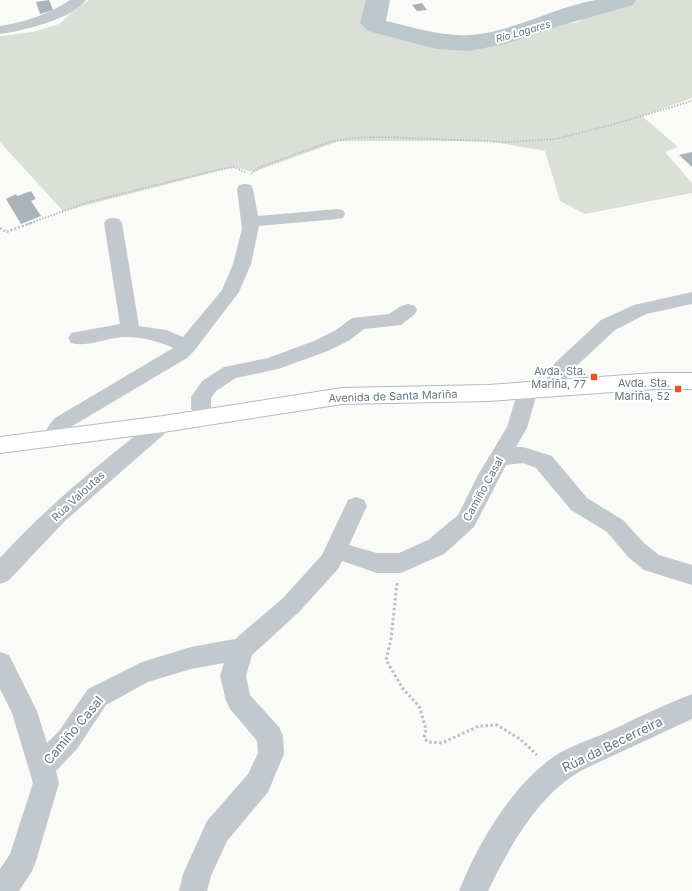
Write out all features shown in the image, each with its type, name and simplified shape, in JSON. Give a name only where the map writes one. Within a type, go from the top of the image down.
[{"type":"main road","name":"Avenida de Santa Mariña","points":[[0,445],[163,424],[342,396],[488,393],[654,381],[692,381]]},
{"type":"street","points":[[0,30],[31,25],[53,16],[79,0]]},
{"type":"street","points":[[55,438],[56,430],[62,423],[180,353],[230,292],[242,264],[251,229],[245,189]]},
{"type":"street","points":[[250,222],[337,214]]},
{"type":"street","points":[[113,223],[130,331]]},
{"type":"street","points":[[559,388],[556,377],[561,369],[608,325],[641,308],[692,298]]},
{"type":"street","points":[[204,417],[201,408],[201,397],[209,386],[231,372],[271,364],[321,346],[343,335],[359,324],[394,320],[408,310]]},
{"type":"street","points":[[78,338],[116,331],[130,331],[166,337],[186,346]]},
{"type":"street","name":"Camiño Casal","points":[[336,550],[377,563],[401,563],[436,547],[466,521],[486,481],[517,428],[528,390]]},
{"type":"street","name":"Rúa Valoutas","points":[[0,574],[21,549],[102,473],[163,424]]},
{"type":"street","points":[[500,457],[523,455],[544,462],[579,504],[615,526],[636,550],[652,563],[692,575]]},
{"type":"street","name":"Camiño Casal","points":[[42,768],[68,740],[98,697],[142,673],[191,658],[241,648],[291,605],[330,562],[356,506]]},
{"type":"street","points":[[194,891],[197,874],[217,831],[258,783],[270,754],[270,736],[239,701],[233,676],[241,648]]},
{"type":"street","name":"Camiño Casal","points":[[0,663],[24,711],[46,783],[22,861],[4,888],[0,890]]},
{"type":"street","name":"Rúa da Becerreira","points":[[473,891],[489,857],[531,795],[554,773],[568,764],[600,748],[692,706]]},
{"type":"path","points":[[0,228],[6,232],[89,202],[217,170],[234,167],[243,170],[249,176],[258,168],[329,142],[339,140],[383,137],[506,142],[556,139],[611,125],[692,101]]},
{"type":"path","points":[[401,563],[393,608],[391,639],[386,660],[403,689],[419,706],[426,729],[424,738],[428,742],[442,743],[479,726],[497,725],[520,739],[542,759],[554,773]]},
{"type":"shaded area","points":[[89,0],[371,0],[372,8],[364,25],[367,28],[429,42],[480,47],[510,40],[524,33],[536,32],[549,26],[578,22],[585,18],[632,3],[635,0],[692,0],[692,98],[642,116],[678,147],[665,152],[692,183],[692,193],[585,214],[560,201],[545,151],[489,141],[339,141],[253,172],[234,167],[63,211],[0,142],[0,36],[33,32],[59,24]]},
{"type":"building","points":[[49,0],[53,10],[40,14],[36,2]]},
{"type":"building","points":[[422,3],[427,10],[417,11],[412,5]]},
{"type":"building","points":[[692,152],[692,167],[679,155]]},
{"type":"building","points":[[31,191],[36,199],[31,201],[41,216],[21,224],[6,199],[16,194],[17,196]]},
{"type":"waterway","name":"Río Lagares","points":[[378,0],[373,23],[377,26],[437,41],[469,43],[496,39],[550,21],[624,0]]},
{"type":"place","name":"Avda. Sta. Mariña, 77","points":[[594,377]]},
{"type":"place","name":"Avda. Sta. Mariña, 52","points":[[678,389]]}]
